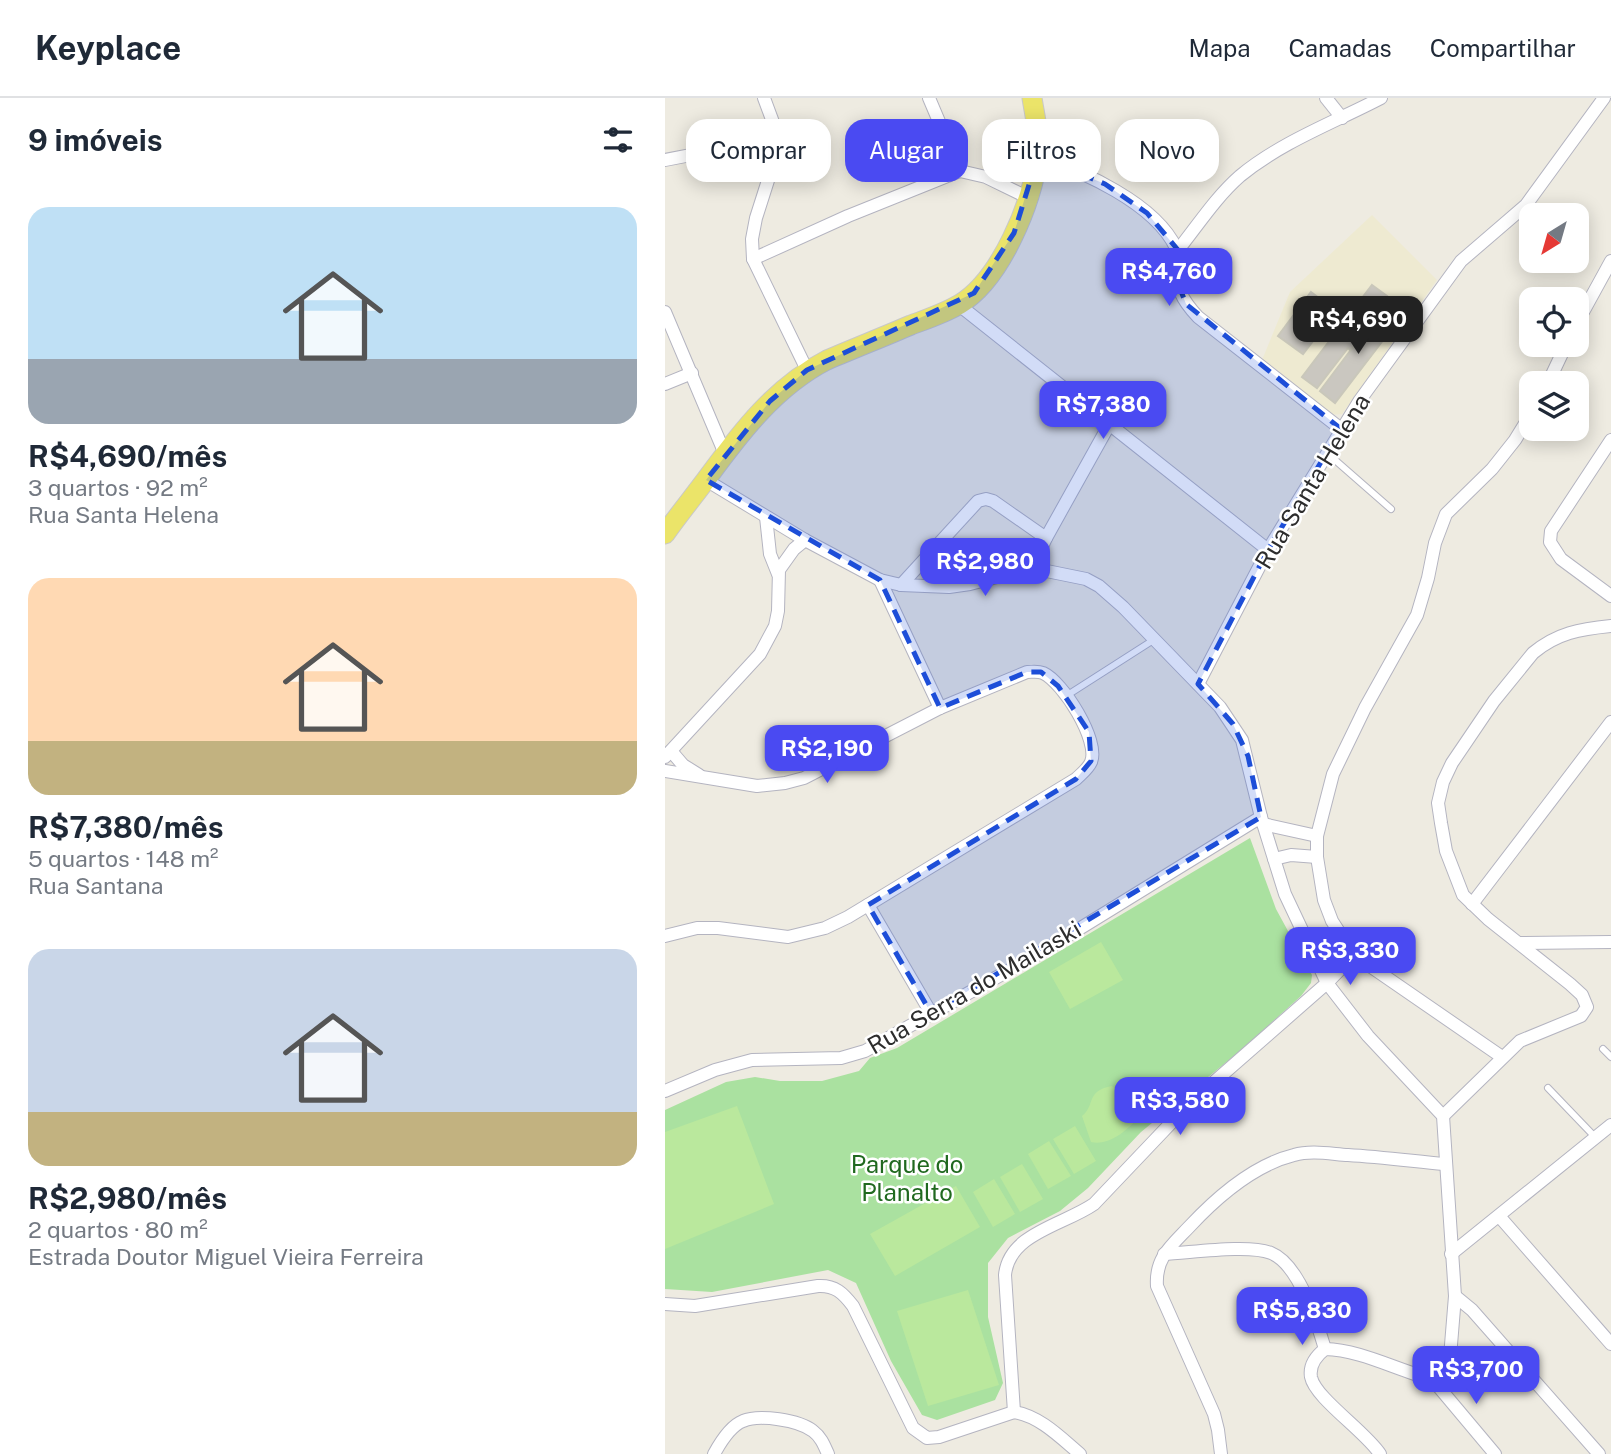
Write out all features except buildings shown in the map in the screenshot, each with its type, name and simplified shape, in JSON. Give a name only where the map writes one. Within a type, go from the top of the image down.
[{"type":"main road","points":[[1032,98],[1035,119]]},
{"type":"main road","points":[[665,534],[725,454],[770,401],[807,370],[959,305],[985,282],[1003,255],[1031,182]]},
{"type":"street","points":[[764,98],[772,119]]},
{"type":"street","points":[[929,98],[938,119]]},
{"type":"street","points":[[1325,98],[1342,118]]},
{"type":"street","points":[[1341,429],[1198,317],[1186,304],[1176,278],[1178,250],[1219,199],[1248,170],[1280,150],[1381,98]]},
{"type":"street","name":"Rua Santa Helena","points":[[1198,684],[1268,550],[1341,429],[1449,276],[1472,251],[1526,205],[1604,98]]},
{"type":"street","points":[[665,160],[686,156]]},
{"type":"street","points":[[968,173],[1002,183],[1027,197]]},
{"type":"street","points":[[768,182],[752,239],[753,259],[807,370]]},
{"type":"street","points":[[753,259],[933,182]]},
{"type":"street","points":[[1097,182],[1127,198],[1164,230],[1178,250]]},
{"type":"street","points":[[1589,301],[1611,261]]},
{"type":"street","points":[[959,305],[1268,550]]},
{"type":"street","points":[[665,312],[725,454]]},
{"type":"street","points":[[665,384],[692,373]]},
{"type":"street","points":[[1033,568],[1046,538],[1109,425]]},
{"type":"street","points":[[1502,1057],[1354,955],[1332,921],[1324,900],[1317,857],[1317,836],[1333,774],[1364,708],[1417,615],[1440,527],[1446,514],[1492,469],[1519,434]]},
{"type":"street","points":[[1611,440],[1551,531],[1550,541],[1562,559],[1611,596]]},
{"type":"street","points":[[706,480],[805,540],[880,580],[901,585],[949,587],[1033,568],[1053,570],[1086,579],[1099,586],[1123,607],[1220,707],[1242,740],[1262,820],[1285,894],[1327,983],[1368,1036],[1443,1116],[1444,1164],[1455,1296],[1450,1357],[1443,1371],[1432,1379]]},
{"type":"street","points":[[901,585],[978,501],[993,501],[1046,538]]},
{"type":"street","points":[[699,775],[668,754],[760,654],[769,640],[778,611],[778,574],[770,554],[766,517]]},
{"type":"street","points":[[778,574],[787,557],[805,540]]},
{"type":"street","points":[[880,580],[940,708]]},
{"type":"street","points":[[1443,1116],[1520,1041],[1581,1016],[1587,1007],[1582,995],[1472,904],[1458,886],[1446,851],[1441,823],[1439,803],[1443,782],[1452,762],[1494,701],[1533,653],[1546,643],[1574,630],[1611,626]]},
{"type":"street","points":[[665,771],[757,786],[795,781],[940,708],[1027,672],[1041,672],[1052,678],[1089,732],[1093,749],[1091,761],[1076,779],[868,905],[825,928],[788,937],[718,928],[697,928],[665,936]]},
{"type":"street","points":[[1472,904],[1611,722]]},
{"type":"street","points":[[1262,820],[1317,836]]},
{"type":"street","name":"Rua Serra do Mailaski","points":[[665,1091],[715,1070],[752,1060],[841,1058],[865,1051],[1040,953],[1262,820]]},
{"type":"street","points":[[1274,859],[1291,855],[1317,857]]},
{"type":"street","points":[[868,905],[931,1013]]},
{"type":"street","points":[[1520,943],[1611,942]]},
{"type":"street","points":[[1014,1412],[1005,1275],[1011,1254],[1034,1235],[1094,1204],[1191,1103],[1327,983],[1354,955]]},
{"type":"street","points":[[1451,1254],[1611,1125]]},
{"type":"street","points":[[1221,1454],[1219,1430],[1214,1414],[1157,1286],[1156,1271],[1164,1254],[1206,1210],[1240,1183],[1265,1166],[1294,1155],[1324,1153],[1444,1164]]},
{"type":"street","points":[[1499,1216],[1611,1344]]},
{"type":"street","points":[[1164,1254],[1252,1250],[1273,1253],[1291,1270],[1304,1292],[1325,1349]]},
{"type":"street","points":[[665,1304],[695,1306],[818,1286],[832,1287],[843,1293],[853,1306],[913,1428],[920,1434],[927,1438],[939,1437],[1014,1412],[1030,1417],[1077,1453]]},
{"type":"street","points":[[1455,1296],[1472,1310],[1599,1454]]},
{"type":"street","points":[[1374,1452],[1317,1390],[1311,1379],[1316,1356],[1325,1349],[1353,1353],[1432,1379],[1492,1452]]},
{"type":"street","points":[[714,1454],[730,1432],[744,1420],[771,1419],[796,1423],[814,1432],[828,1454]]},
{"type":"lane","points":[[1327,453],[1391,509]]},
{"type":"lane","points":[[1066,696],[1155,639]]},
{"type":"lane","points":[[1603,1049],[1611,1057]]},
{"type":"lane","points":[[1548,1088],[1595,1138]]},
{"type":"highlighted area","points":[[1038,156],[1105,184],[1147,213],[1178,250],[1176,278],[1186,304],[1341,429],[1268,550],[1198,684],[1233,724],[1248,756],[1261,817],[931,1013],[868,905],[1076,779],[1091,761],[1089,732],[1058,686],[1041,672],[1027,672],[940,708],[880,580],[706,480],[770,401],[807,370],[974,293],[1014,233]]},
{"type":"shaded area","points":[[1372,215],[1437,280],[1342,414],[1331,415],[1262,360],[1290,292]]},
{"type":"green space","name":"Parque do Planalto","points":[[1250,838],[1276,909],[1312,975],[1311,983],[1301,996],[1240,1051],[1141,1132],[1088,1188],[1060,1211],[1008,1238],[988,1263],[988,1317],[1003,1383],[995,1400],[937,1420],[922,1415],[891,1361],[856,1283],[828,1270],[712,1292],[665,1289],[665,1110],[726,1082],[755,1077],[780,1081],[822,1081],[859,1071],[870,1058],[897,1048]]},
{"type":"green space","points":[[1101,942],[1123,980],[1070,1009],[1049,972]]},
{"type":"green space","points":[[1112,1086],[1138,1109],[1139,1117],[1124,1132],[1111,1139],[1091,1142],[1082,1116],[1098,1091]]},
{"type":"green space","points":[[737,1106],[774,1204],[665,1249],[665,1132]]},
{"type":"green space","points":[[1075,1126],[1096,1161],[1074,1174],[1053,1139]]},
{"type":"green space","points":[[1049,1141],[1071,1176],[1048,1189],[1028,1154]]},
{"type":"green space","points":[[1022,1164],[1043,1199],[1020,1212],[1000,1177]]},
{"type":"green space","points":[[994,1179],[1015,1214],[993,1227],[973,1192]]},
{"type":"green space","points":[[956,1186],[980,1227],[895,1276],[870,1234]]},
{"type":"green space","points":[[968,1290],[999,1385],[928,1406],[897,1311]]}]
